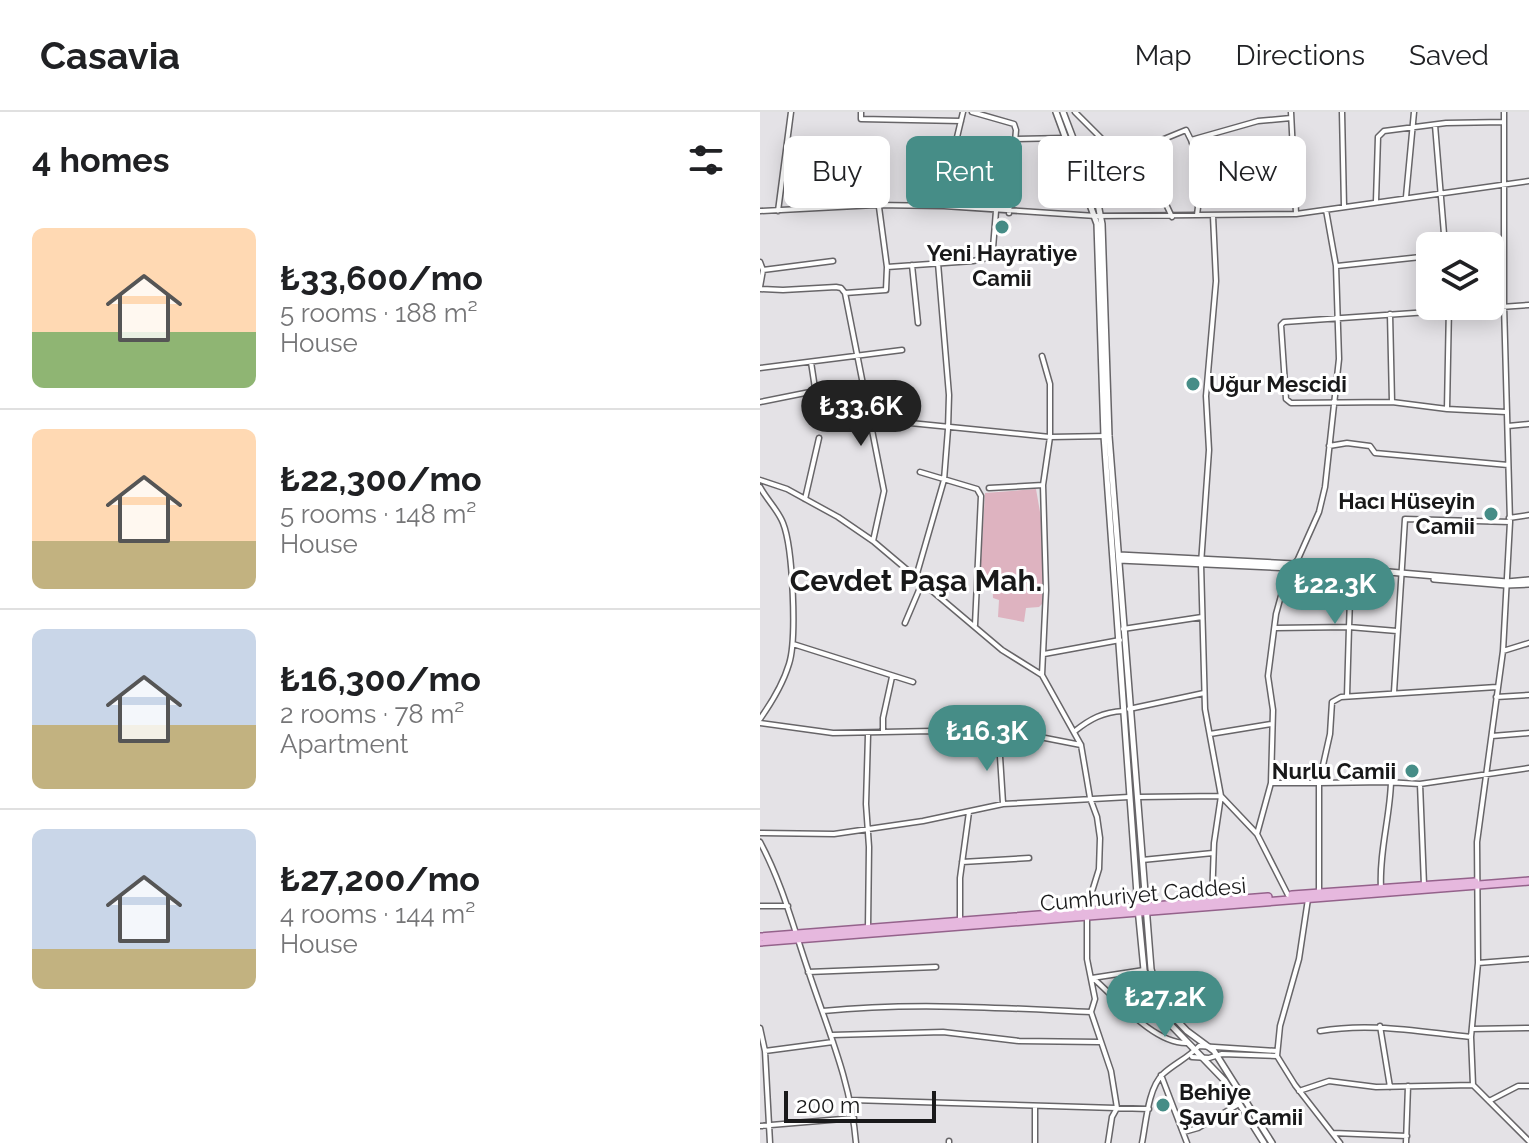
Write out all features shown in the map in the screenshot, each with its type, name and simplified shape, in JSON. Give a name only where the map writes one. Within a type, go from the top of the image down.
[{"type":"main road","name":"Cumhuriyet Caddesi","points":[[797,936],[1308,899],[1529,879]]},
{"type":"main road","name":"Cumhuriyet Caddesi","points":[[1141,910],[1288,895],[1476,884]]},
{"type":"main road","name":"Cumhuriyet Caddesi","points":[[760,940],[868,928],[1086,914]]},
{"type":"street","points":[[778,211],[791,112]]},
{"type":"street","points":[[861,112],[861,119],[961,121]]},
{"type":"street","points":[[958,136],[963,112]]},
{"type":"street","points":[[972,112],[1014,124],[1015,136]]},
{"type":"street","points":[[1056,112],[1069,136]]},
{"type":"street","points":[[1063,112],[1069,136]]},
{"type":"street","points":[[1075,112],[1099,136]]},
{"type":"street","points":[[1342,112],[1344,206]]},
{"type":"street","points":[[1406,197],[1414,112]]},
{"type":"street","points":[[1504,112],[1504,254]]},
{"type":"street","points":[[1205,136],[1291,115],[1296,214]]},
{"type":"street","points":[[1376,202],[1378,137],[1384,131],[1504,122]]},
{"type":"street","points":[[1435,125],[1443,232]]},
{"type":"street","points":[[1171,136],[1186,130],[1189,136]]},
{"type":"street","points":[[965,208],[1099,216],[1296,214],[1529,181]]},
{"type":"street","points":[[760,211],[814,208]]},
{"type":"street","points":[[845,293],[886,290],[887,267],[879,208]]},
{"type":"street","points":[[1009,208],[1009,213]]},
{"type":"street","points":[[1096,208],[1099,216],[1107,436],[1127,710]]},
{"type":"street","points":[[1168,208],[1172,217]]},
{"type":"street","points":[[1197,215],[1198,208]]},
{"type":"street","points":[[1257,834],[1271,783],[1272,724],[1268,676],[1276,614],[1293,566],[1319,512],[1339,359],[1336,266],[1326,210]]},
{"type":"street","points":[[887,267],[987,258],[993,248],[996,211]]},
{"type":"street","points":[[1212,901],[1213,853],[1221,796],[1204,693],[1201,561],[1209,450],[1206,396],[1216,281],[1213,216]]},
{"type":"street","points":[[1336,266],[1416,257]]},
{"type":"street","points":[[763,270],[833,261]]},
{"type":"street","points":[[760,262],[763,270],[760,288],[836,287],[845,293],[884,491],[873,541]]},
{"type":"street","points":[[916,577],[944,480],[948,429],[949,395],[938,263]]},
{"type":"street","points":[[912,265],[918,323]]},
{"type":"street","points":[[1529,305],[1504,305],[1509,520],[1503,651],[1484,775],[1476,884],[1478,963],[1471,1037],[1473,1085],[1529,1141]]},
{"type":"street","points":[[1416,311],[1284,322],[1281,325],[1286,399],[1291,403],[1392,402],[1507,412]]},
{"type":"street","points":[[1390,314],[1392,402]]},
{"type":"street","points":[[1447,409],[1449,320]]},
{"type":"street","points":[[760,368],[902,350]]},
{"type":"street","points":[[1042,356],[1050,384],[1050,437],[1043,485],[1046,590],[1042,675],[1081,745],[1100,838],[1099,869],[1086,914],[1087,959],[1095,999],[1091,1012],[1111,1071],[1117,1108],[1112,1117],[1108,1143]]},
{"type":"street","points":[[811,362],[820,421]]},
{"type":"street","points":[[760,402],[815,391]]},
{"type":"street","points":[[870,419],[1050,437],[1107,436]]},
{"type":"street","points":[[1507,426],[1529,424]]},
{"type":"street","points":[[805,499],[819,438]]},
{"type":"street","points":[[1329,446],[1347,443],[1370,446],[1375,453],[1508,465]]},
{"type":"street","points":[[920,472],[977,489],[981,496],[975,625]]},
{"type":"street","points":[[760,480],[787,489],[873,541],[1002,650],[1042,675]]},
{"type":"street","points":[[989,488],[1043,485]]},
{"type":"street","points":[[760,487],[779,515],[790,547],[793,644],[789,664],[760,721],[833,733],[933,731],[957,738],[999,741],[1040,737],[1081,745]]},
{"type":"street","points":[[1394,692],[1405,519],[1509,520],[1529,515]]},
{"type":"street","points":[[1116,558],[1529,582]]},
{"type":"street","points":[[1116,558],[1144,970],[1149,992],[1157,1008],[1225,1081],[1264,1143]]},
{"type":"street","points":[[1293,566],[1400,574]]},
{"type":"street","points":[[1347,696],[1351,572]]},
{"type":"street","points":[[905,623],[922,583]]},
{"type":"street","points":[[1123,629],[1202,617]]},
{"type":"street","points":[[1275,628],[1349,627],[1397,631]]},
{"type":"street","points":[[1044,654],[1120,640]]},
{"type":"street","points":[[1503,651],[1529,643]]},
{"type":"street","points":[[793,644],[913,682]]},
{"type":"street","points":[[883,732],[892,677]]},
{"type":"street","points":[[1319,893],[1319,783],[1330,734],[1332,702],[1347,696],[1497,687]]},
{"type":"street","points":[[1075,731],[1099,716],[1204,693]]},
{"type":"street","points":[[1496,697],[1529,695]]},
{"type":"street","points":[[1210,734],[1272,724]]},
{"type":"street","points":[[1491,736],[1529,733]]},
{"type":"street","points":[[868,734],[868,928]]},
{"type":"street","points":[[999,741],[1003,804]]},
{"type":"street","points":[[1271,783],[1420,784],[1529,768]]},
{"type":"street","points":[[1381,888],[1380,866],[1391,782]]},
{"type":"street","points":[[1420,784],[1424,885]]},
{"type":"street","points":[[760,833],[834,834],[923,821],[1003,804],[1090,798],[1221,796],[1257,834],[1288,895]]},
{"type":"street","points":[[1134,797],[1142,860],[1141,910],[1158,994],[1172,1016],[1216,1054],[1272,1143]]},
{"type":"street","points":[[960,921],[962,862],[969,812]]},
{"type":"street","points":[[760,842],[788,906],[832,1035],[851,1100],[856,1143]]},
{"type":"street","points":[[1142,860],[1213,853]]},
{"type":"street","points":[[962,862],[1029,858]]},
{"type":"street","points":[[1308,899],[1299,959],[1280,1026],[1277,1054],[1299,1091],[1340,1143]]},
{"type":"street","points":[[760,906],[788,906]]},
{"type":"street","points":[[1478,963],[1529,959]]},
{"type":"street","points":[[808,972],[936,967]]},
{"type":"street","points":[[1092,978],[1144,970]]},
{"type":"street","points":[[1092,978],[1142,1023],[1170,1040],[1189,1043]]},
{"type":"street","points":[[823,1011],[875,1006],[945,1005],[1091,1012]]},
{"type":"street","points":[[1320,1031],[1347,1026],[1380,1026],[1471,1037]]},
{"type":"street","points":[[1380,1026],[1390,1087]]},
{"type":"street","points":[[760,1028],[765,1051],[770,1143]]},
{"type":"street","points":[[1472,1029],[1529,1028]]},
{"type":"street","points":[[832,1035],[943,1032],[1019,1041],[1099,1042]]},
{"type":"street","points":[[765,1051],[833,1042]]},
{"type":"street","points":[[1142,1143],[1157,1081],[1195,1050],[1207,1045],[1277,1054]]},
{"type":"street","points":[[1189,1057],[1204,1059],[1216,1054],[1277,1054]]},
{"type":"street","points":[[1161,1075],[1187,1143]]},
{"type":"street","points":[[1299,1091],[1329,1081],[1390,1087],[1473,1085]]},
{"type":"street","points":[[1406,1143],[1408,1086]]},
{"type":"street","points":[[1489,1101],[1518,1086],[1529,1086]]},
{"type":"street","points":[[851,1100],[1149,1109]]},
{"type":"street","points":[[1184,1132],[1198,1128],[1241,1103]]},
{"type":"street","points":[[1035,1107],[1035,1143]]},
{"type":"street","points":[[760,1126],[854,1118]]},
{"type":"street","points":[[1332,1133],[1407,1136]]},
{"type":"shaded area","points":[[1036,489],[1044,535],[1042,604],[1026,608],[1024,622],[998,617],[999,600],[993,598],[992,578],[980,577],[985,493]]},
{"type":"place","name":"Yeni Hayratiye Camii","points":[[1002,227]]},
{"type":"place","name":"Uğur Mescidi","points":[[1193,384]]},
{"type":"place","name":"Hacı Hüseyin Camii","points":[[1491,514]]},
{"type":"place","name":"Nurlu Camii","points":[[1412,771]]},
{"type":"place","name":"Behiye Şavur Camii","points":[[1163,1105]]},
{"type":"district","name":"Cevdet Paşa Mah.","points":[[916,581]]}]
